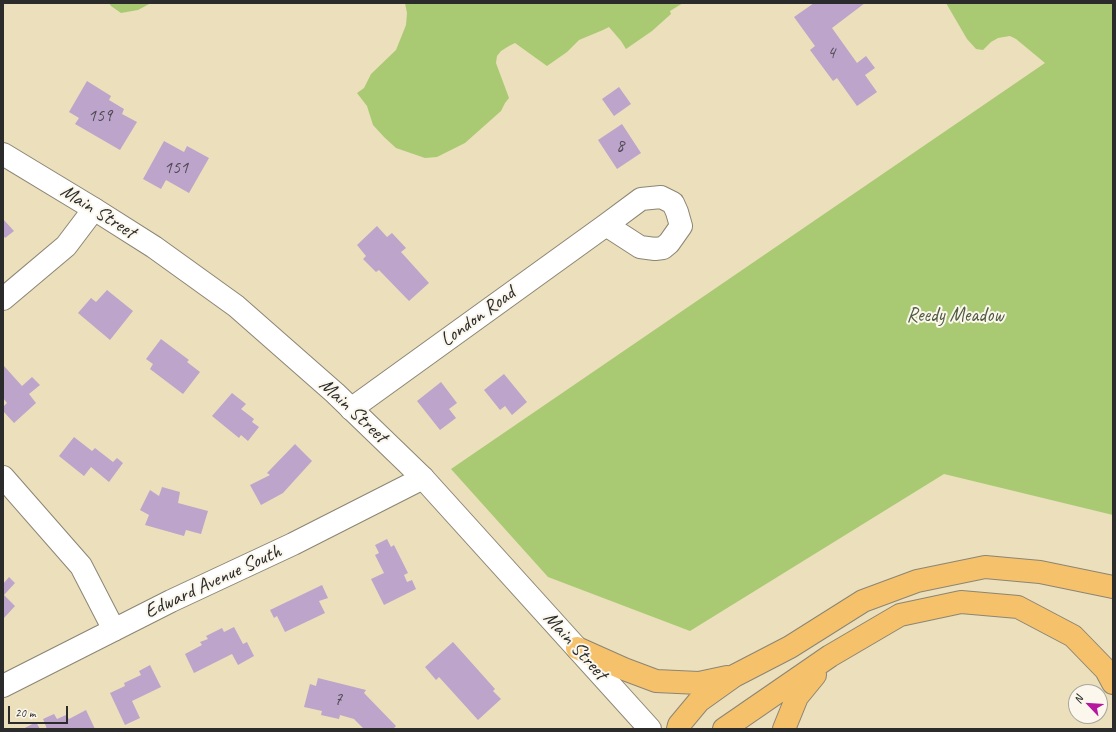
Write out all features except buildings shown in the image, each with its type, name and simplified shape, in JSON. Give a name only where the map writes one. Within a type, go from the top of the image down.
[{"type":"highway","points":[[678,729],[679,725],[699,701],[734,676],[790,646],[863,601],[917,581],[984,567],[1040,572],[1113,587]]},
{"type":"highway","points":[[724,729],[830,656],[900,615],[961,602],[1018,607],[1074,636],[1106,670],[1113,683]]},
{"type":"highway","points":[[578,648],[624,669],[656,681],[699,682],[734,676]]},
{"type":"highway","points":[[784,729],[797,697],[830,656]]},
{"type":"street","name":"Main Street","points":[[3,154],[154,247],[236,306],[335,393],[423,478],[650,729]]},
{"type":"street","points":[[3,299],[66,246],[94,209]]},
{"type":"street","name":"London Road","points":[[351,409],[606,225]]},
{"type":"street","points":[[3,477],[81,566],[114,630]]},
{"type":"street","name":"Edward Avenue South","points":[[3,686],[171,601],[293,544],[423,478]]},
{"type":"green space","points":[[109,3],[151,3],[138,10],[121,13]]},
{"type":"green space","points":[[405,3],[683,3],[670,11],[671,14],[652,31],[626,49],[609,27],[579,40],[567,52],[547,66],[515,43],[509,46],[501,51],[497,56],[496,63],[509,98],[501,111],[465,143],[437,157],[425,158],[396,148],[384,137],[373,125],[367,106],[357,93],[364,88],[371,74],[396,50],[406,25],[407,13]]},
{"type":"green space","name":"Reedy Meadow","points":[[946,3],[1113,3],[1113,515],[944,474],[690,631],[548,577],[451,469],[1045,63],[1016,39],[1010,36],[998,38],[991,42],[983,50],[976,49],[967,39]]}]
